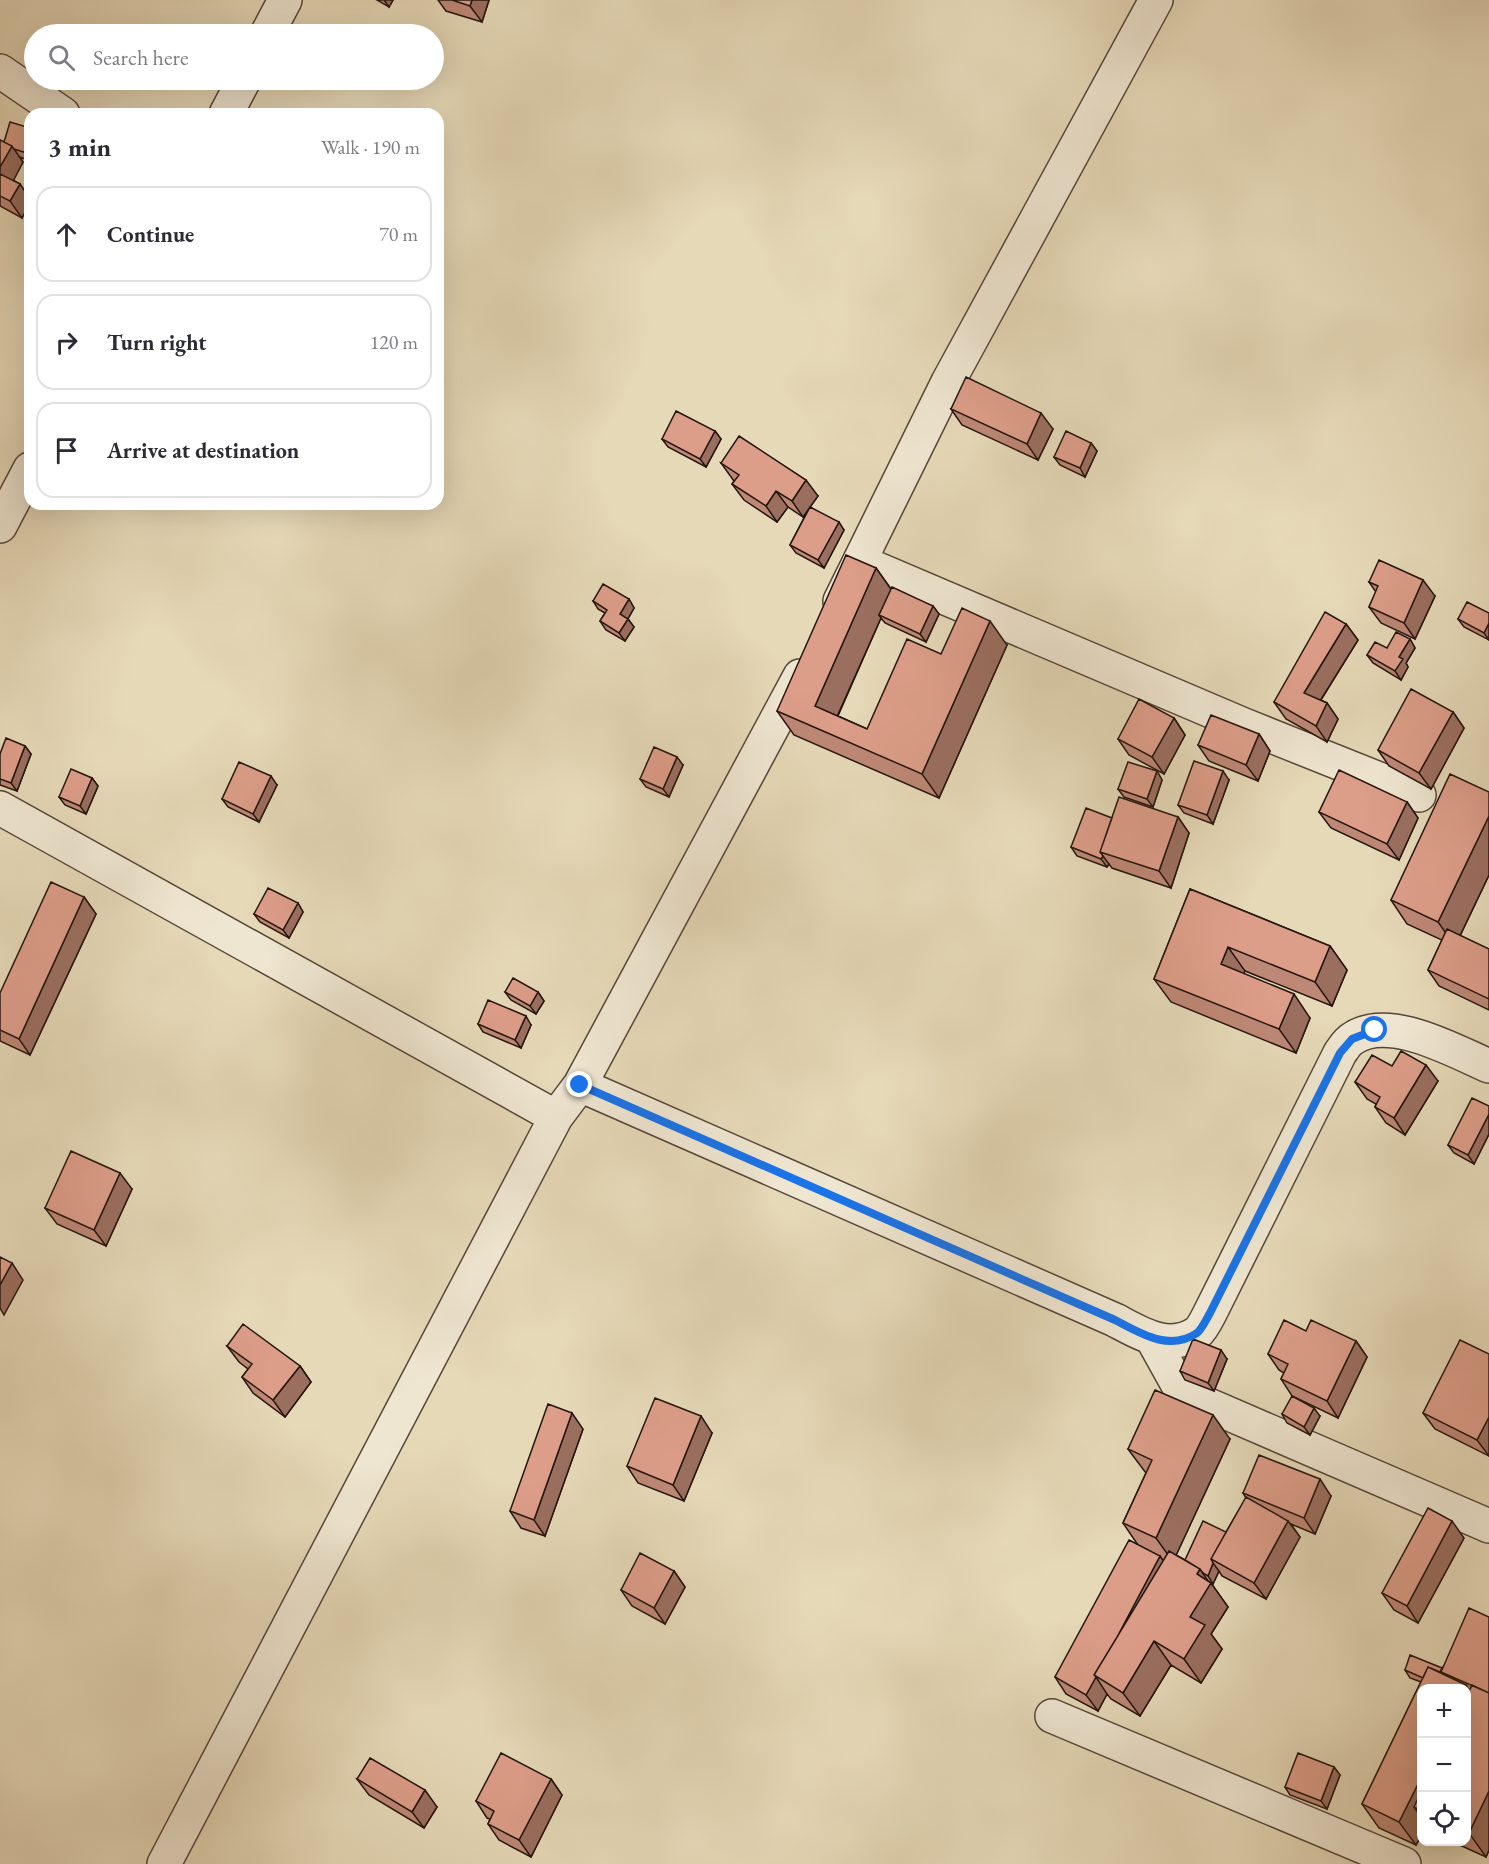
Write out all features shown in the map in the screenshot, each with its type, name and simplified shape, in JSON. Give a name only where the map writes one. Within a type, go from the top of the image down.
[{"type":"street","points":[[272,24],[285,0]]},
{"type":"street","points":[[164,1864],[555,1117],[580,1085],[822,636],[861,562],[948,382],[1156,0]]},
{"type":"street","points":[[0,71],[24,87]]},
{"type":"street","points":[[28,90],[54,108]]},
{"type":"street","points":[[229,108],[239,90]]},
{"type":"street","points":[[0,526],[24,480]]},
{"type":"street","points":[[861,562],[1245,725],[1419,795]]},
{"type":"street","points":[[0,808],[555,1117]]},
{"type":"street","points":[[580,1085],[1115,1320],[1153,1340],[1174,1341],[1197,1333],[1210,1313],[1340,1053],[1352,1039],[1375,1030],[1408,1034],[1430,1040],[1489,1066]]},
{"type":"street","points":[[1153,1340],[1183,1394],[1489,1526]]},
{"type":"street","points":[[1052,1716],[1404,1864]]},
{"type":"building","points":[[452,0],[472,0],[470,6]]},
{"type":"building","points":[[10,122],[24,126],[24,152],[4,142]]},
{"type":"building","points":[[0,140],[12,146],[0,167]]},
{"type":"building","points":[[0,174],[20,184],[10,201],[0,196]]},
{"type":"building","points":[[966,377],[1041,413],[1027,444],[951,409]]},
{"type":"building","points":[[676,411],[715,431],[700,459],[662,439]]},
{"type":"building","points":[[1066,431],[1091,443],[1080,468],[1054,457]]},
{"type":"building","points":[[739,436],[806,480],[792,501],[776,491],[766,506],[732,484],[739,475],[721,463]]},
{"type":"building","points":[[810,507],[839,522],[818,560],[790,545]]},
{"type":"building","points":[[846,555],[876,568],[815,706],[867,729],[907,639],[941,654],[962,608],[990,621],[922,774],[777,711]]},
{"type":"building","points":[[1379,560],[1423,580],[1404,623],[1369,607],[1378,586],[1369,582]]},
{"type":"building","points":[[603,584],[629,599],[620,614],[628,619],[619,633],[600,621],[607,610],[593,601]]},
{"type":"building","points":[[892,587],[933,606],[920,634],[879,615]]},
{"type":"building","points":[[1467,602],[1489,613],[1489,623],[1484,633],[1458,619]]},
{"type":"building","points":[[1325,612],[1346,624],[1304,693],[1327,703],[1316,726],[1274,702]]},
{"type":"building","points":[[1396,632],[1410,639],[1399,657],[1403,659],[1395,671],[1367,655],[1375,642],[1387,648]]},
{"type":"building","points":[[1411,689],[1453,712],[1419,773],[1378,750]]},
{"type":"building","points":[[1139,699],[1174,718],[1152,757],[1118,739]]},
{"type":"building","points":[[1211,715],[1259,734],[1246,765],[1198,745]]},
{"type":"building","points":[[6,738],[25,746],[11,783],[0,779],[0,754]]},
{"type":"building","points":[[654,747],[677,757],[663,789],[640,779]]},
{"type":"building","points":[[1194,761],[1223,771],[1207,815],[1178,805]]},
{"type":"building","points":[[239,762],[271,776],[253,814],[222,799]]},
{"type":"building","points":[[1128,762],[1157,771],[1147,799],[1118,789]]},
{"type":"building","points":[[71,769],[92,778],[80,806],[59,797]]},
{"type":"building","points":[[1339,770],[1407,802],[1387,844],[1319,812]]},
{"type":"building","points":[[1450,774],[1489,792],[1489,816],[1438,922],[1391,900]]},
{"type":"building","points":[[1119,797],[1178,817],[1159,871],[1100,852]]},
{"type":"building","points":[[1086,808],[1112,818],[1100,852],[1103,856],[1101,859],[1071,847]]},
{"type":"building","points":[[51,882],[84,897],[19,1039],[0,1030],[0,993]]},
{"type":"building","points":[[268,888],[298,903],[283,930],[254,914]]},
{"type":"building","points":[[1190,889],[1330,946],[1315,982],[1228,947],[1221,964],[1294,994],[1279,1029],[1154,979]]},
{"type":"building","points":[[1447,929],[1489,949],[1489,999],[1428,970]]},
{"type":"building","points":[[513,978],[538,992],[530,1006],[505,992]]},
{"type":"building","points":[[488,1000],[526,1016],[515,1040],[478,1024]]},
{"type":"building","points":[[1401,1051],[1426,1065],[1394,1118],[1375,1107],[1380,1097],[1355,1082],[1372,1055],[1392,1066]]},
{"type":"building","points":[[1472,1098],[1489,1106],[1489,1114],[1468,1155],[1448,1145]]},
{"type":"building","points":[[71,1151],[120,1173],[94,1230],[45,1208]]},
{"type":"building","points":[[0,1257],[12,1263],[0,1285]]},
{"type":"building","points":[[1284,1320],[1306,1331],[1311,1320],[1356,1341],[1327,1401],[1281,1379],[1288,1364],[1268,1354]]},
{"type":"building","points":[[243,1324],[300,1366],[273,1400],[242,1377],[252,1364],[227,1346]]},
{"type":"building","points":[[1193,1339],[1221,1350],[1208,1383],[1180,1371]]},
{"type":"building","points":[[1460,1340],[1489,1354],[1489,1417],[1477,1440],[1423,1413]]},
{"type":"building","points":[[1155,1390],[1213,1415],[1156,1538],[1123,1523],[1152,1460],[1128,1449]]},
{"type":"building","points":[[1292,1396],[1314,1408],[1304,1427],[1282,1414]]},
{"type":"building","points":[[655,1398],[701,1416],[673,1485],[627,1466]]},
{"type":"building","points":[[548,1404],[572,1413],[534,1520],[510,1511]]},
{"type":"building","points":[[1259,1455],[1320,1479],[1304,1518],[1243,1493]]},
{"type":"building","points":[[1246,1497],[1288,1521],[1254,1583],[1211,1559]]},
{"type":"building","points":[[1428,1508],[1452,1521],[1407,1606],[1382,1593]]},
{"type":"building","points":[[1203,1521],[1226,1532],[1211,1559],[1213,1563],[1208,1576],[1185,1560]]},
{"type":"building","points":[[1129,1540],[1160,1556],[1094,1675],[1096,1677],[1086,1695],[1055,1677]]},
{"type":"building","points":[[1169,1551],[1200,1569],[1197,1574],[1211,1583],[1190,1617],[1205,1625],[1184,1659],[1154,1641],[1123,1693],[1094,1675]]},
{"type":"building","points":[[640,1553],[674,1571],[654,1608],[621,1590]]},
{"type":"building","points":[[1469,1608],[1489,1617],[1489,1693],[1441,1672]]},
{"type":"building","points":[[1410,1655],[1442,1668],[1440,1672],[1428,1667],[1423,1678],[1405,1670]]},
{"type":"building","points":[[1428,1667],[1464,1684],[1420,1684]]},
{"type":"building","points":[[1472,1685],[1489,1693],[1489,1791],[1471,1829],[1471,1738]]},
{"type":"building","points":[[1417,1690],[1417,1786],[1399,1822],[1362,1804]]},
{"type":"building","points":[[501,1753],[551,1779],[519,1840],[488,1824],[494,1811],[476,1801]]},
{"type":"building","points":[[1298,1753],[1334,1767],[1321,1801],[1285,1787]]},
{"type":"building","points":[[370,1758],[425,1790],[412,1812],[357,1779]]},
{"type":"route","points":[[580,1085],[1115,1320],[1153,1340],[1174,1341],[1197,1333],[1210,1313],[1340,1053],[1352,1039],[1375,1030]]}]
